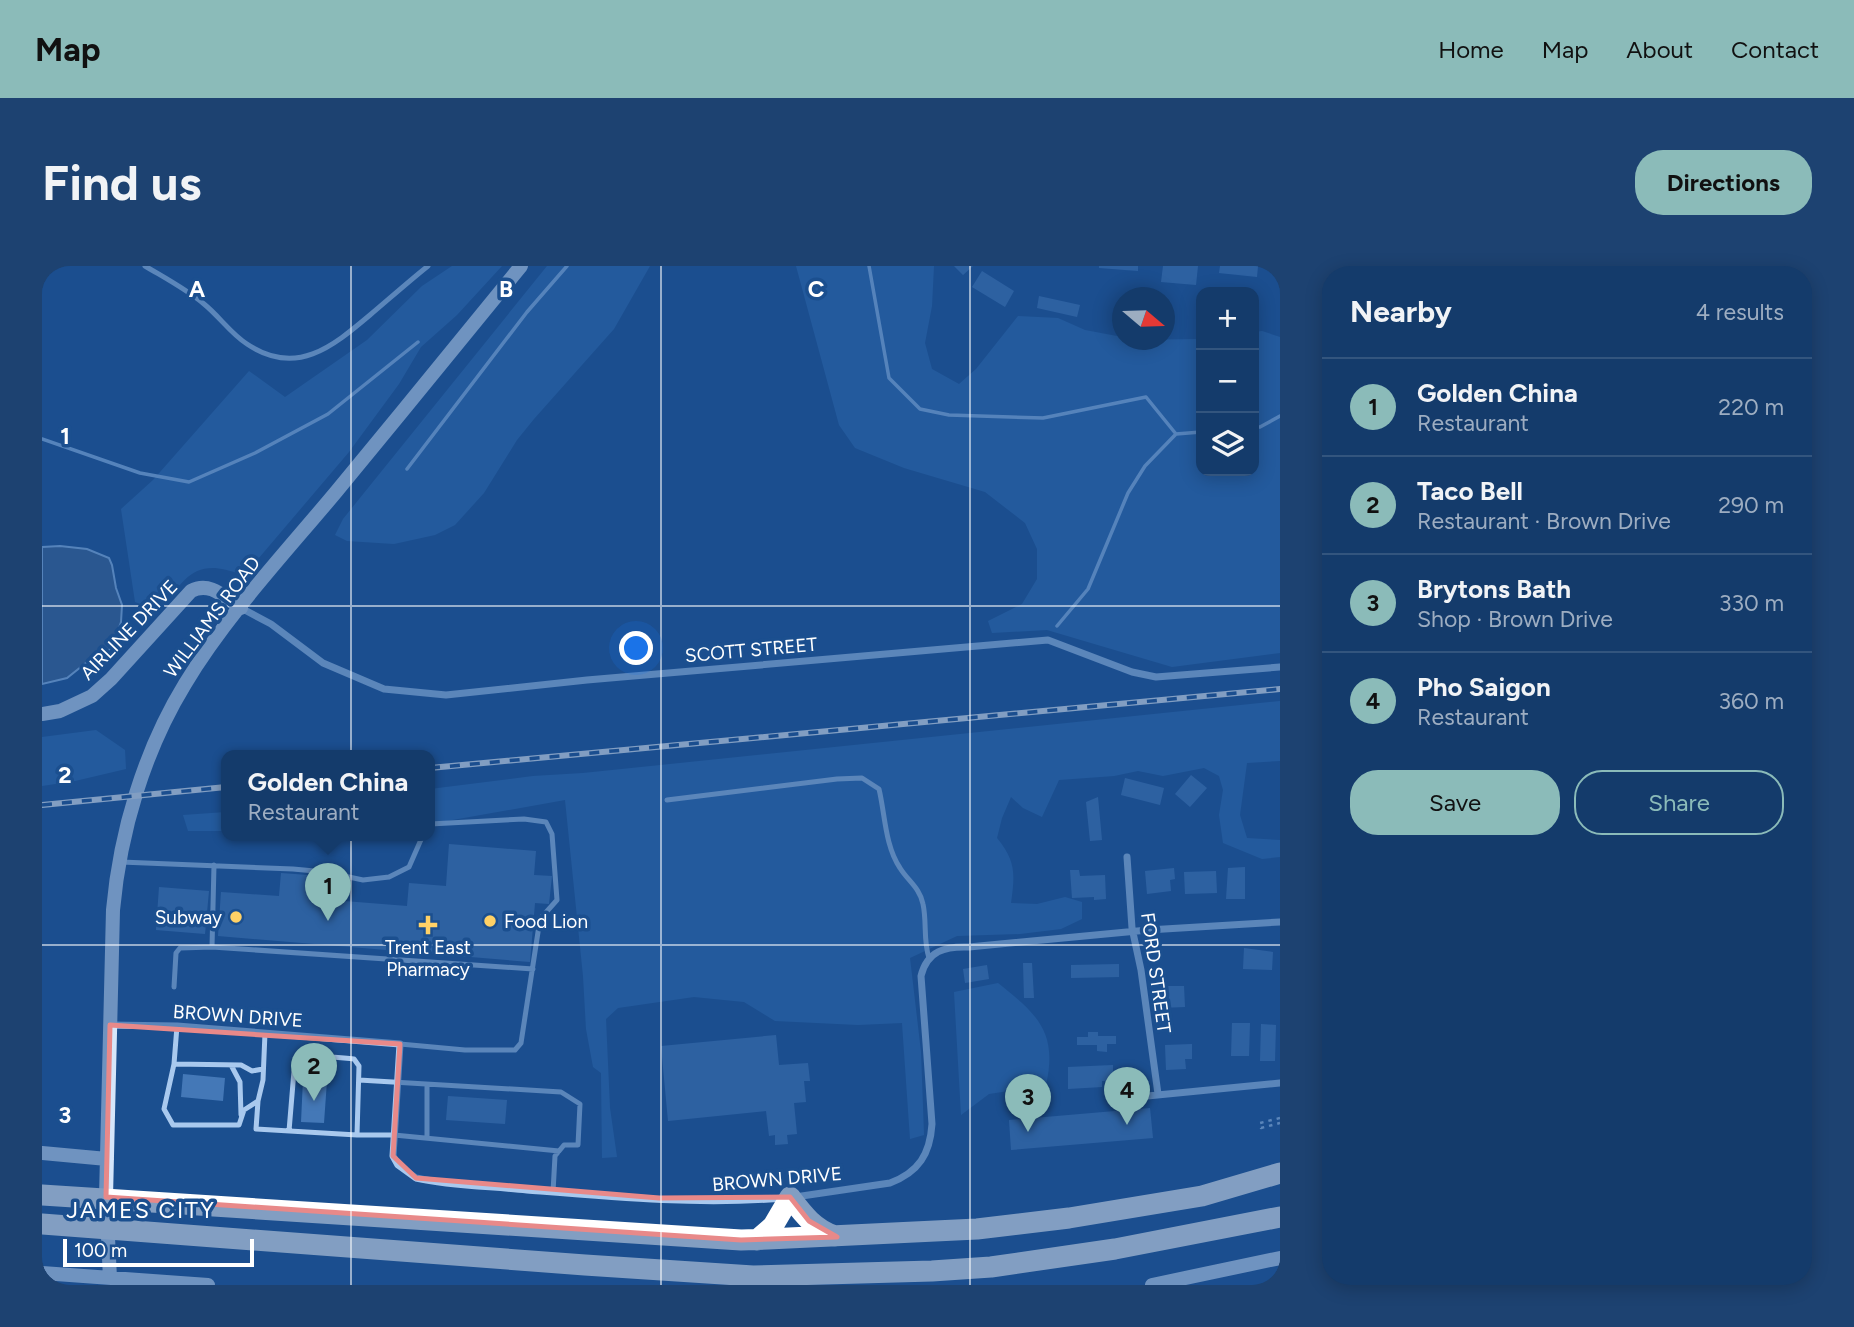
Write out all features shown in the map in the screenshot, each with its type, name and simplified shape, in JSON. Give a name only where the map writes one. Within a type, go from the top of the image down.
[{"type":"highway","points":[[42,1195],[757,1240],[976,1229],[1069,1218],[1202,1196],[1280,1173]]},
{"type":"highway","points":[[757,1240],[774,1226],[790,1197],[815,1226],[836,1237]]},
{"type":"highway","points":[[753,1276],[990,1267],[1115,1249],[1280,1217]]},
{"type":"highway","points":[[42,1224],[753,1276],[770,1278],[787,1285]]},
{"type":"highway","points":[[821,1285],[843,1273]]},
{"type":"street","name":"WILLIAMS ROAD","points":[[110,1278],[106,1197],[113,910],[120,862],[146,762],[185,684],[241,608],[521,266]]},
{"type":"street","name":"AIRLINE DRIVE","points":[[42,715],[60,711],[92,696],[111,679],[191,591],[200,586],[209,587],[241,608]]},
{"type":"street","name":"SCOTT STREET","points":[[241,608],[271,624],[323,663],[384,689],[446,695],[587,680],[1048,640],[1132,672],[1156,677],[1280,667]]},
{"type":"street","name":"FORD STREET","points":[[1127,857],[1133,932],[1141,970],[1158,1094]]},
{"type":"street","points":[[929,958],[943,948],[954,946],[1280,922]]},
{"type":"street","name":"BROWN DRIVE","points":[[110,1025],[177,1026],[400,1044],[393,1157],[398,1166],[416,1178],[553,1192],[734,1202],[890,1183],[917,1168],[926,1156],[931,1141],[932,1107],[921,988],[924,966],[929,958]]},
{"type":"street","points":[[1138,1097],[1280,1083]]},
{"type":"street","points":[[42,1153],[107,1159]]},
{"type":"street","points":[[1152,1285],[1280,1258]]},
{"type":"street","points":[[42,1273],[208,1285]]},
{"type":"lane","points":[[145,266],[204,304],[244,343],[275,358],[308,356],[325,350],[342,339],[428,266]]},
{"type":"lane","points":[[667,800],[862,778],[879,789],[890,843],[899,868],[916,885],[923,904],[924,944],[929,958]]},
{"type":"lane","points":[[400,1044],[465,1050],[515,1050],[521,1043],[540,919],[552,909],[557,900],[552,834],[546,822],[524,818],[435,824]]},
{"type":"lane","points":[[120,862],[325,872],[363,880],[389,877],[409,867],[420,841]]},
{"type":"lane","points":[[212,947],[214,865]]},
{"type":"lane","points":[[174,987],[176,953],[180,948],[212,947],[533,969]]},
{"type":"lane","points":[[177,1026],[174,1064],[164,1109],[173,1125],[239,1125],[244,1110],[258,1101]]},
{"type":"lane","points":[[265,1033],[256,1129],[357,1136],[394,1135],[559,1151]]},
{"type":"lane","points":[[289,1131],[294,1071],[305,1060],[319,1056],[354,1059],[359,1066],[357,1136]]},
{"type":"lane","points":[[174,1064],[241,1065],[252,1071],[263,1069]]},
{"type":"lane","points":[[231,1065],[240,1082],[242,1118]]},
{"type":"lane","points":[[359,1080],[561,1092],[571,1097],[580,1104],[578,1145],[564,1145],[555,1156],[553,1192]]},
{"type":"lane","points":[[427,1085],[427,1138]]},
{"type":"path","points":[[1280,1118],[1259,1123],[1261,1128],[1280,1123]]},
{"type":"highlighted area","points":[[110,1025],[400,1044],[393,1156],[416,1178],[659,1198],[790,1197],[809,1221],[837,1237],[741,1240],[106,1197]]},
{"type":"shaded area","points":[[452,266],[502,266],[457,315],[421,347],[399,384],[349,452],[247,572],[242,575],[213,568],[194,573],[185,579],[160,611],[135,602],[121,509],[153,480],[249,371],[285,397],[367,340],[422,286]]},
{"type":"shaded area","points":[[547,266],[650,266],[614,329],[534,419],[517,440],[484,493],[455,525],[435,535],[394,544],[347,541],[335,535],[343,519]]},
{"type":"shaded area","points":[[796,266],[934,266],[932,306],[925,343],[932,369],[959,384],[976,369],[1018,316],[1058,318],[1085,330],[1112,335],[1112,350],[1175,350],[1175,339],[1196,339],[1196,476],[1259,476],[1259,331],[1280,337],[1280,653],[1172,667],[1047,630],[992,633],[988,621],[1022,604],[1037,579],[1037,549],[1025,523],[985,492],[904,468],[855,448],[839,425]]},
{"type":"shaded area","points":[[42,547],[87,549],[109,558],[122,605],[121,622],[109,650],[92,658],[67,678],[42,684]]},
{"type":"shaded area","points":[[1280,701],[1280,761],[1247,763],[1240,815],[1247,838],[1280,840],[1280,857],[1262,859],[1223,843],[1219,815],[1223,790],[1219,776],[1204,768],[1163,776],[1138,771],[1114,776],[1059,780],[1042,817],[1023,808],[1011,797],[997,838],[1008,854],[1013,868],[1011,903],[1037,904],[1065,897],[1082,902],[1082,919],[1061,929],[1020,934],[957,936],[910,958],[921,1052],[924,1135],[910,1139],[902,1023],[858,1025],[775,1021],[744,1002],[694,997],[618,1008],[606,1019],[610,1108],[617,1157],[602,1158],[601,1073],[593,1067],[586,1029],[565,800],[435,823],[435,788],[533,776]]},
{"type":"shaded area","points":[[96,730],[125,750],[126,769],[42,786],[42,737]]},
{"type":"shaded area","points":[[221,812],[221,831],[188,831],[183,815]]},
{"type":"shaded area","points":[[998,983],[1024,1005],[1041,1026],[1049,1051],[1046,1085],[989,1094],[961,1115],[954,992]]},
{"type":"building","points":[[954,266],[973,266],[963,275]]},
{"type":"building","points":[[1138,266],[1138,271],[1099,268]]},
{"type":"building","points":[[1163,266],[1198,266],[1196,285],[1161,282]]},
{"type":"building","points":[[1220,266],[1258,266],[1257,277],[1219,273]]},
{"type":"building","points":[[982,271],[1014,291],[1005,307],[972,287]]},
{"type":"building","points":[[1039,296],[1080,305],[1077,317],[1037,308]]},
{"type":"building","points":[[1191,775],[1207,788],[1190,807],[1175,794]]},
{"type":"building","points":[[1125,778],[1164,788],[1160,805],[1121,795]]},
{"type":"building","points":[[1098,797],[1102,840],[1090,841],[1086,802]]},
{"type":"building","points":[[449,844],[536,851],[534,875],[552,876],[549,904],[535,903],[530,962],[218,936],[221,892],[279,896],[281,873],[321,876],[319,899],[407,906],[409,883],[446,886]]},
{"type":"building","points":[[1245,867],[1245,899],[1226,899],[1228,868]]},
{"type":"building","points":[[1174,868],[1175,879],[1170,880],[1171,891],[1147,894],[1145,871]]},
{"type":"building","points":[[1070,870],[1079,870],[1080,876],[1105,875],[1106,899],[1072,898]]},
{"type":"building","points":[[1216,871],[1217,893],[1185,894],[1184,872]]},
{"type":"building","points":[[159,887],[209,891],[205,934],[156,930]]},
{"type":"building","points":[[1244,948],[1273,952],[1272,970],[1243,969]]},
{"type":"building","points":[[1023,963],[1032,963],[1034,998],[1024,998]]},
{"type":"building","points":[[1119,964],[1119,977],[1071,978],[1071,965]]},
{"type":"building","points":[[987,965],[989,979],[965,983],[963,969]]},
{"type":"building","points":[[1160,986],[1184,986],[1185,1007],[1160,1008]]},
{"type":"building","points":[[1232,1023],[1250,1023],[1249,1056],[1231,1056]]},
{"type":"building","points":[[1261,1024],[1276,1025],[1275,1061],[1260,1061]]},
{"type":"building","points":[[1088,1032],[1098,1032],[1098,1036],[1116,1036],[1116,1044],[1107,1044],[1107,1052],[1097,1051],[1097,1045],[1077,1045],[1077,1037],[1088,1037]]},
{"type":"building","points":[[776,1035],[779,1065],[808,1063],[810,1081],[804,1081],[806,1102],[794,1103],[797,1134],[787,1135],[788,1144],[775,1145],[775,1135],[769,1136],[766,1111],[668,1121],[661,1046]]},
{"type":"building","points":[[1192,1044],[1192,1059],[1185,1059],[1186,1069],[1166,1070],[1165,1045]]},
{"type":"building","points":[[1113,1065],[1113,1081],[1102,1081],[1102,1087],[1068,1089],[1068,1067]]},
{"type":"building","points":[[183,1074],[225,1078],[223,1101],[181,1097]]},
{"type":"building","points":[[303,1079],[327,1081],[324,1123],[301,1122]]},
{"type":"building","points":[[448,1096],[507,1100],[505,1124],[446,1120]]},
{"type":"building","points":[[1150,1108],[1153,1138],[1011,1150],[1009,1120]]},
{"type":"waterway","points":[[407,469],[527,312],[567,266]]},
{"type":"waterway","points":[[869,266],[889,378],[920,409],[949,415],[1043,418],[1146,397],[1176,434],[1196,432]]},
{"type":"waterway","points":[[42,439],[140,473],[189,482],[255,453],[328,414],[418,342]]},
{"type":"waterway","points":[[1259,427],[1280,416]]},
{"type":"waterway","points":[[1057,626],[1088,589],[1128,493],[1145,466],[1176,434]]},
{"type":"railway","points":[[435,768],[1280,689]]},
{"type":"railway","points":[[42,805],[221,787]]},
{"type":"place","name":"Subway","points":[[236,917]]},
{"type":"place","name":"Golden China","points":[[328,921]]},
{"type":"place","name":"Food Lion","points":[[490,921]]},
{"type":"place","name":"Trent East Pharmacy","points":[[428,925]]},
{"type":"place","name":"Taco Bell","points":[[314,1101]]},
{"type":"place","name":"Pho Saigon","points":[[1127,1125]]},
{"type":"place","name":"Brytons Bath","points":[[1028,1132]]},
{"type":"district","name":"JAMES CITY","points":[[141,1210]]}]
